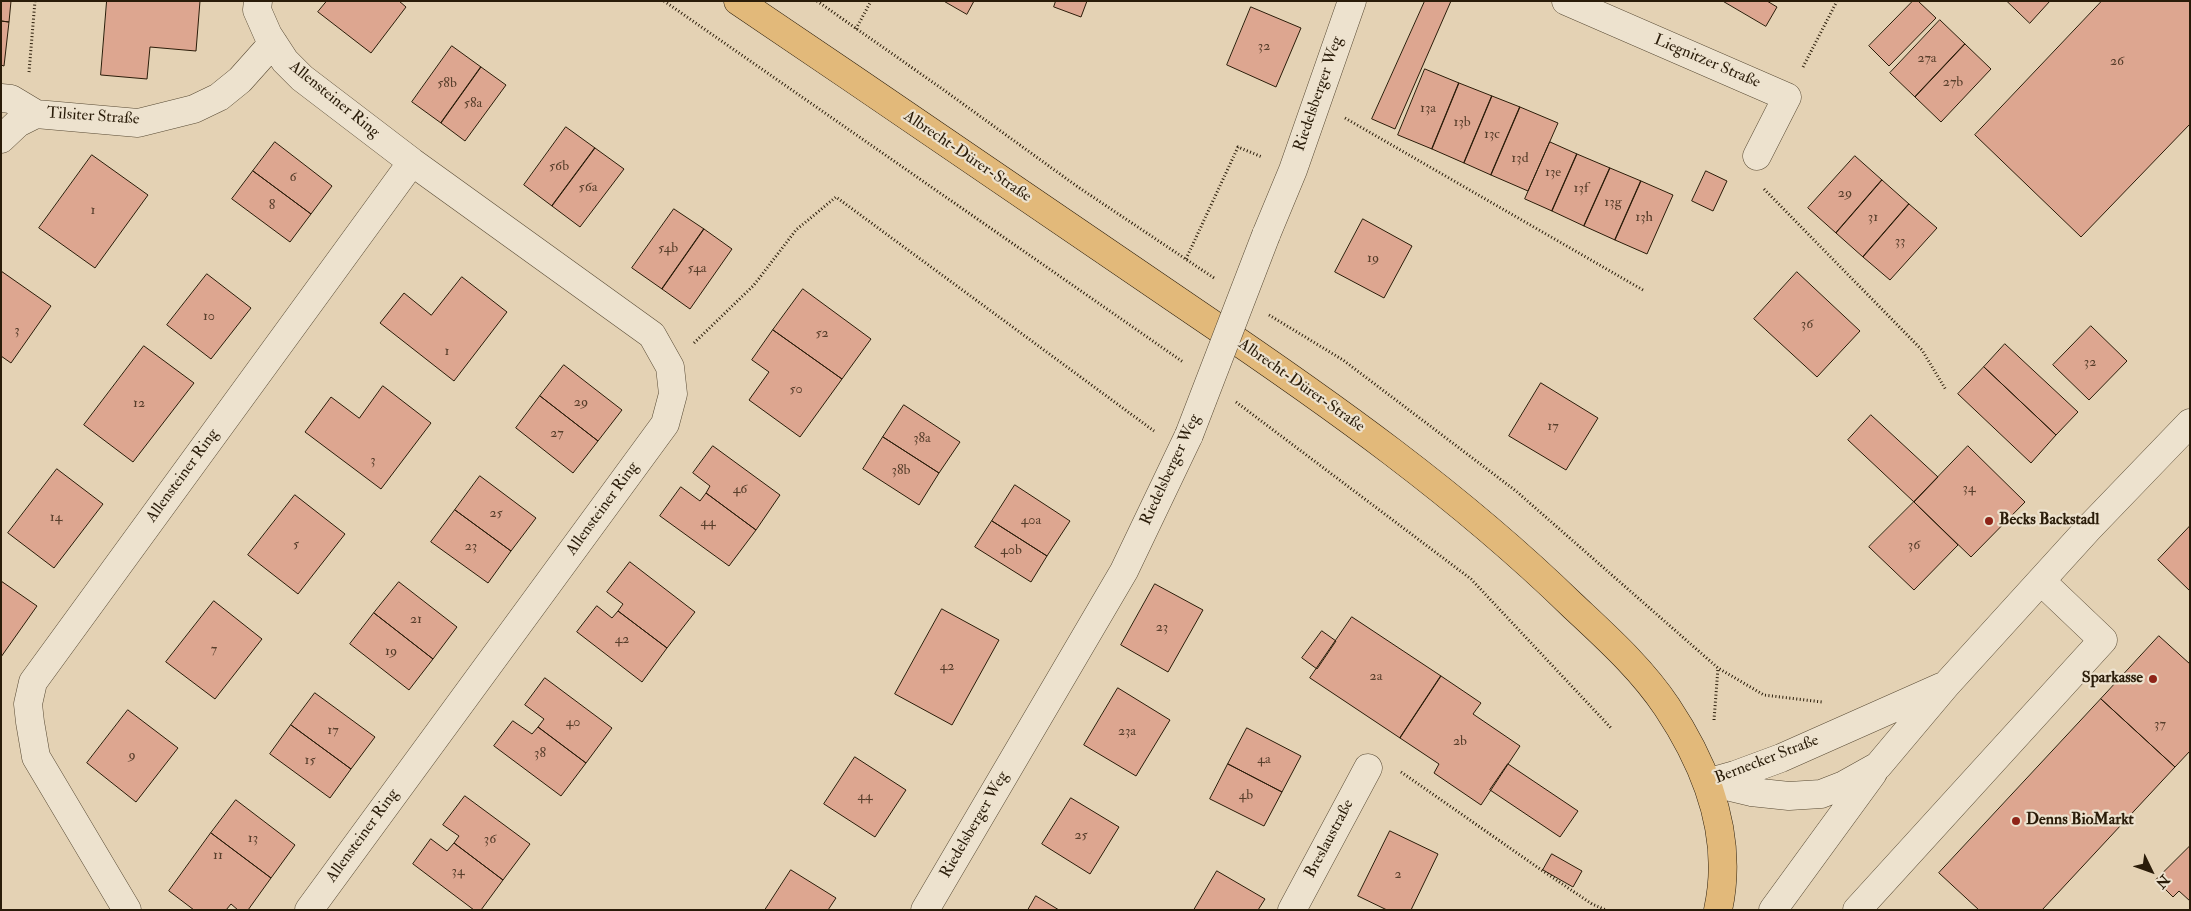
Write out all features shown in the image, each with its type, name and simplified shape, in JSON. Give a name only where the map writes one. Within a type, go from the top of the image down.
[{"type":"main road","name":"Albrecht-Dürer-Straße","points":[[738,1],[1275,366],[1382,444],[1524,558],[1630,660],[1665,704],[1689,742],[1708,782],[1718,819],[1724,857],[1720,898]]},
{"type":"street","name":"Allensteiner Ring","points":[[258,1],[257,10],[274,44],[285,61],[302,78],[412,162],[652,335],[670,367],[673,394],[665,424],[309,910]]},
{"type":"street","name":"Riedelsberger Weg","points":[[926,910],[1124,571],[1185,442],[1292,170],[1352,1]]},
{"type":"street","name":"Liegnitzer Straße","points":[[1566,1],[1788,97]]},
{"type":"street","name":"Tilsiter Straße","points":[[1,139],[18,123],[21,106],[138,123],[194,109],[219,98],[274,44]]},
{"type":"street","points":[[1757,156],[1788,97]]},
{"type":"street","name":"Allensteiner Ring","points":[[127,910],[36,756],[28,704],[33,682],[412,162]]},
{"type":"street","name":"Bernecker Straße","points":[[1708,782],[1751,792],[1789,796],[1821,794],[1844,785],[1878,766],[1947,684],[2190,423]]},
{"type":"street","points":[[1857,910],[2103,640],[2041,581]]},
{"type":"street","name":"Bernecker Straße","points":[[1708,782],[1736,775],[1781,758],[1947,684]]},
{"type":"street","points":[[1773,910],[1878,766]]},
{"type":"street","name":"Breslaustraße","points":[[1292,910],[1368,768]]},
{"type":"path","points":[[21,106],[35,1]]},
{"type":"path","points":[[664,1],[1185,363]]},
{"type":"path","points":[[817,1],[1078,187],[1218,280]]},
{"type":"path","points":[[856,29],[871,1]]},
{"type":"path","points":[[1788,97],[1836,1]]},
{"type":"path","points":[[1316,102],[1643,290]]},
{"type":"path","points":[[1186,259],[1238,147],[1292,170]]},
{"type":"path","points":[[1757,156],[1748,172],[1922,350],[1946,390]]},
{"type":"path","points":[[670,367],[742,298],[796,230],[836,197],[1185,442]]},
{"type":"path","points":[[1265,312],[1344,360],[1516,491],[1718,668],[1764,695],[1826,702]]},
{"type":"path","points":[[1232,399],[1471,579],[1612,729]]},
{"type":"path","points":[[1368,768],[1388,763],[1540,869],[1592,904],[1606,910]]},
{"type":"building","points":[[1,1],[11,1],[9,22],[1,21]]},
{"type":"building","points":[[107,1],[200,1],[196,51],[150,47],[147,79],[101,75]]},
{"type":"building","points":[[327,1],[399,1],[406,7],[371,53],[318,12]]},
{"type":"building","points":[[944,1],[974,1],[967,14]]},
{"type":"building","points":[[1056,1],[1087,1],[1081,17],[1054,7]]},
{"type":"building","points":[[1425,1],[1451,1],[1395,129],[1372,119]]},
{"type":"building","points":[[1723,1],[1767,1],[1777,7],[1766,26]]},
{"type":"building","points":[[1913,1],[1918,1],[1936,18],[1889,66],[1869,46]]},
{"type":"building","points":[[2007,1],[2050,1],[2030,23]]},
{"type":"building","points":[[2102,1],[2190,1],[2190,124],[2081,237],[1975,135]]},
{"type":"building","points":[[1251,7],[1301,28],[1276,87],[1227,65]]},
{"type":"building","points":[[1940,20],[1965,44],[1915,97],[1890,73]]},
{"type":"building","points":[[1,21],[9,22],[4,66],[1,65]]},
{"type":"building","points":[[1965,44],[1991,69],[1941,122],[1915,97]]},
{"type":"building","points":[[452,46],[481,67],[441,123],[412,102]]},
{"type":"building","points":[[481,67],[506,85],[465,141],[441,123]]},
{"type":"building","points":[[1425,69],[1459,83],[1432,149],[1398,135]]},
{"type":"building","points":[[1459,83],[1492,96],[1464,163],[1432,149]]},
{"type":"building","points":[[1492,96],[1520,107],[1491,175],[1464,163]]},
{"type":"building","points":[[1520,107],[1558,123],[1528,191],[1491,175]]},
{"type":"building","points":[[566,127],[595,148],[552,206],[524,185]]},
{"type":"building","points":[[275,142],[332,186],[311,214],[253,171]]},
{"type":"building","points":[[1550,142],[1577,154],[1552,211],[1525,199]]},
{"type":"building","points":[[595,148],[624,169],[580,227],[552,206]]},
{"type":"building","points":[[1577,154],[1610,168],[1584,226],[1552,211]]},
{"type":"building","points":[[92,155],[148,195],[95,268],[39,228]]},
{"type":"building","points":[[1855,156],[1882,180],[1836,233],[1808,208]]},
{"type":"building","points":[[1610,168],[1641,181],[1615,240],[1584,226]]},
{"type":"building","points":[[253,171],[311,214],[290,242],[232,199]]},
{"type":"building","points":[[1706,171],[1727,181],[1713,211],[1692,201]]},
{"type":"building","points":[[1882,180],[1909,204],[1863,257],[1836,233]]},
{"type":"building","points":[[1641,181],[1673,195],[1647,254],[1615,240]]},
{"type":"building","points":[[1909,204],[1937,228],[1890,280],[1863,257]]},
{"type":"building","points":[[674,209],[704,229],[662,289],[632,268]]},
{"type":"building","points":[[1363,219],[1412,246],[1384,298],[1335,272]]},
{"type":"building","points":[[704,229],[732,249],[690,309],[662,289]]},
{"type":"building","points":[[1,271],[51,306],[11,363],[1,356]]},
{"type":"building","points":[[1797,272],[1860,331],[1817,377],[1754,319]]},
{"type":"building","points":[[207,274],[251,308],[211,359],[167,325]]},
{"type":"building","points":[[462,277],[507,312],[454,381],[380,323],[404,293],[431,315]]},
{"type":"building","points":[[803,289],[871,339],[842,379],[773,330]]},
{"type":"building","points":[[2091,326],[2127,361],[2089,400],[2053,365]]},
{"type":"building","points":[[773,330],[842,379],[800,437],[749,400],[769,372],[752,360]]},
{"type":"building","points":[[2005,344],[2078,412],[2056,435],[1984,367]]},
{"type":"building","points":[[144,346],[194,383],[133,462],[84,425]]},
{"type":"building","points":[[564,365],[622,410],[598,441],[540,396]]},
{"type":"building","points":[[1984,367],[2056,435],[2031,463],[1958,394]]},
{"type":"building","points":[[1541,383],[1598,418],[1566,470],[1509,436]]},
{"type":"building","points":[[383,386],[431,423],[381,489],[305,432],[331,397],[359,418]]},
{"type":"building","points":[[540,396],[598,441],[573,473],[516,428]]},
{"type":"building","points":[[904,405],[960,442],[939,473],[883,437]]},
{"type":"building","points":[[1871,415],[1938,477],[1914,502],[1848,440]]},
{"type":"building","points":[[883,437],[939,473],[919,505],[863,469]]},
{"type":"building","points":[[713,446],[780,495],[756,530],[706,493],[710,486],[693,473]]},
{"type":"building","points":[[1968,446],[2025,502],[1971,557],[1914,502]]},
{"type":"building","points":[[57,469],[103,504],[54,568],[8,533]]},
{"type":"building","points":[[480,476],[536,518],[511,551],[455,510]]},
{"type":"building","points":[[1015,485],[1070,521],[1047,556],[992,521]]},
{"type":"building","points":[[681,487],[700,501],[706,493],[756,530],[729,566],[660,516]]},
{"type":"building","points":[[295,495],[345,534],[298,594],[248,555]]},
{"type":"building","points":[[1914,502],[1958,545],[1914,590],[1869,547]]},
{"type":"building","points":[[455,510],[511,551],[488,583],[431,542]]},
{"type":"building","points":[[992,521],[1047,556],[1031,582],[975,547]]},
{"type":"building","points":[[2190,526],[2190,591],[2158,560]]},
{"type":"building","points":[[630,562],[695,612],[667,648],[618,611],[623,604],[607,592]]},
{"type":"building","points":[[1,581],[37,606],[1,657]]},
{"type":"building","points":[[399,582],[457,627],[433,659],[374,613]]},
{"type":"building","points":[[1155,584],[1203,610],[1168,672],[1121,645]]},
{"type":"building","points":[[214,601],[262,639],[215,699],[166,662]]},
{"type":"building","points":[[597,606],[612,618],[618,611],[667,648],[642,682],[577,632]]},
{"type":"building","points":[[942,609],[999,640],[952,725],[895,694]]},
{"type":"building","points":[[374,613],[433,659],[409,690],[350,644]]},
{"type":"building","points":[[1352,617],[1441,676],[1400,738],[1310,678]]},
{"type":"building","points":[[1322,631],[1336,641],[1317,669],[1302,658]]},
{"type":"building","points":[[2159,636],[2190,664],[2190,751],[2175,767],[2101,699]]},
{"type":"building","points":[[1441,676],[1481,703],[1473,714],[1520,746],[1481,805],[1434,773],[1439,764],[1400,738]]},
{"type":"building","points":[[545,678],[612,728],[586,763],[538,727],[544,719],[525,705]]},
{"type":"building","points":[[1118,688],[1170,720],[1136,776],[1084,745]]},
{"type":"building","points":[[315,693],[375,737],[351,769],[291,725]]},
{"type":"building","points":[[2101,699],[2175,767],[2042,910],[1979,910],[1939,873]]},
{"type":"building","points":[[128,710],[178,748],[136,802],[87,763]]},
{"type":"building","points":[[513,721],[532,734],[538,727],[586,763],[561,796],[494,746]]},
{"type":"building","points":[[291,725],[351,769],[330,798],[270,754]]},
{"type":"building","points":[[1247,728],[1301,756],[1282,792],[1228,764]]},
{"type":"building","points":[[855,757],[906,790],[875,837],[824,804]]},
{"type":"building","points":[[1228,764],[1282,792],[1264,826],[1210,799]]},
{"type":"building","points":[[1508,764],[1578,811],[1560,837],[1490,790]]},
{"type":"building","points":[[465,796],[530,844],[503,880],[454,843],[459,836],[443,825]]},
{"type":"building","points":[[1071,798],[1119,827],[1090,874],[1042,844]]},
{"type":"building","points":[[236,800],[295,845],[271,878],[211,833]]},
{"type":"building","points":[[1390,831],[1438,854],[1411,910],[1387,910],[1358,896]]},
{"type":"building","points":[[211,833],[271,878],[248,910],[238,910],[231,904],[226,910],[194,910],[169,891]]},
{"type":"building","points":[[431,839],[447,851],[454,843],[503,880],[481,910],[474,910],[413,864]]},
{"type":"building","points":[[2190,846],[2190,901],[2179,891],[2173,897],[2156,880]]},
{"type":"building","points":[[1552,854],[1582,871],[1573,887],[1543,870]]},
{"type":"building","points":[[791,870],[836,898],[828,910],[765,910]]},
{"type":"building","points":[[1217,871],[1265,899],[1258,910],[1194,910]]},
{"type":"building","points":[[1036,896],[1059,910],[1028,910]]},
{"type":"place","name":"Becks Backstadl","points":[[1989,521]]},
{"type":"place","name":"Sparkasse","points":[[2153,679]]},
{"type":"place","name":"Denns BioMarkt","points":[[2016,821]]}]
